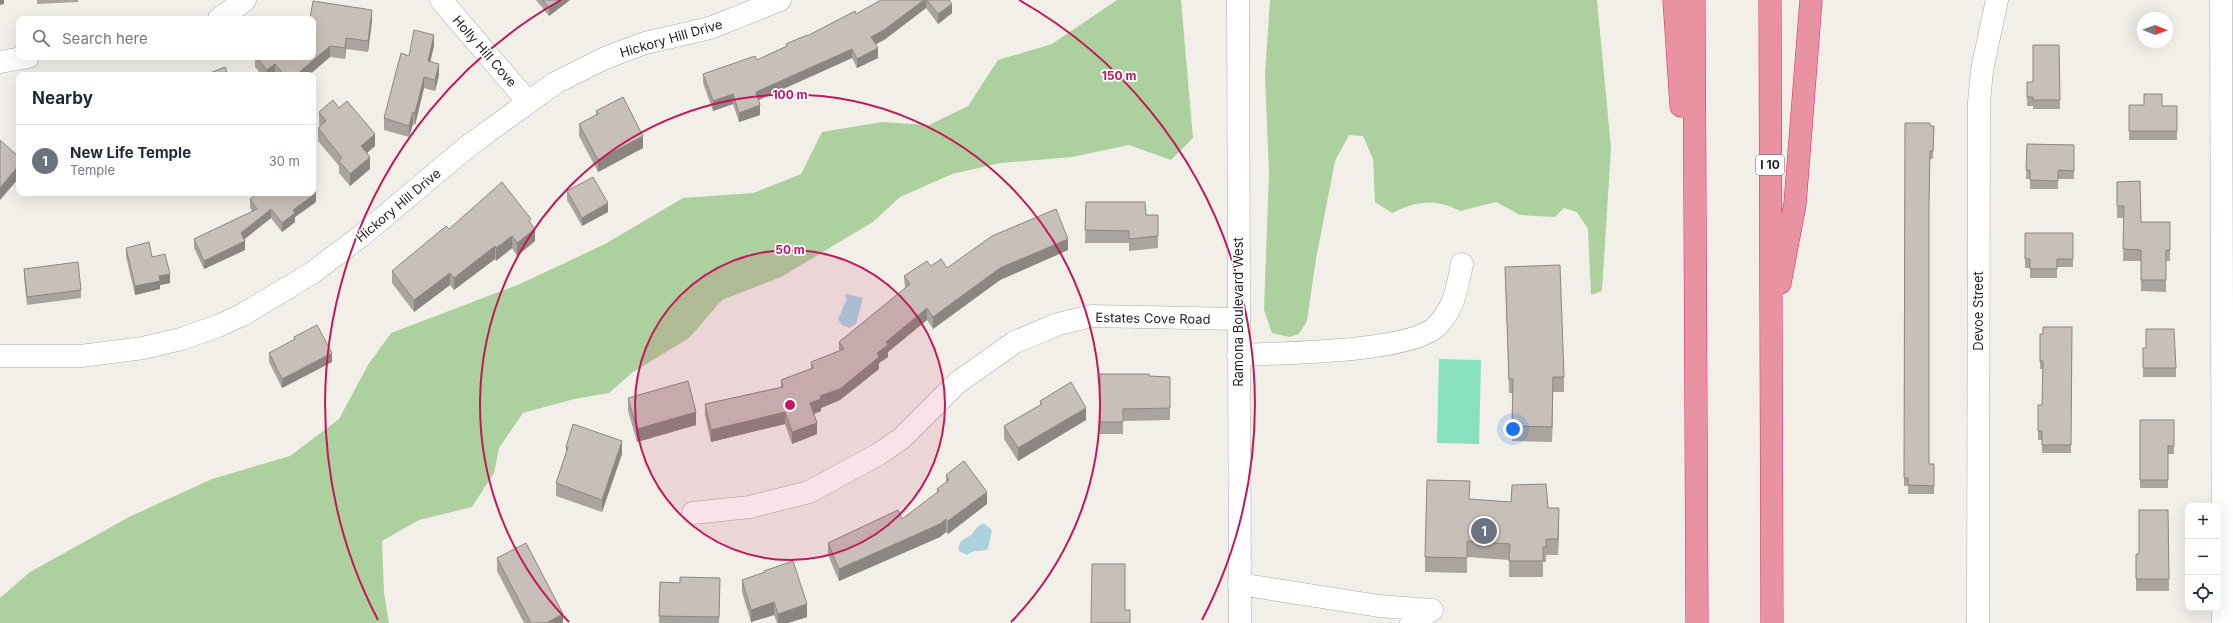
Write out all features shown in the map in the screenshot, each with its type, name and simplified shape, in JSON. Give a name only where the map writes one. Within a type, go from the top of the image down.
[{"type":"highway","points":[[1674,0],[1695,301]]},
{"type":"highway","points":[[1694,0],[1698,623]]},
{"type":"highway","name":"I 10","points":[[1770,0],[1772,623]]},
{"type":"highway","points":[[1770,331],[1795,204],[1811,0]]},
{"type":"street","points":[[223,16],[244,0]]},
{"type":"street","name":"Holly Hill Cove","points":[[441,0],[528,102]]},
{"type":"street","name":"Hickory Hill Drive","points":[[0,356],[81,356],[143,348],[181,339],[242,316],[276,296],[331,259],[361,236],[467,147],[555,83],[605,58],[645,44],[710,28],[757,5],[780,0]]},
{"type":"street","name":"Ramona Boulevard West","points":[[1238,0],[1240,623]]},
{"type":"street","name":"Devoe Street","points":[[1978,623],[1979,102],[1982,70],[1997,0]]},
{"type":"street","points":[[2221,0],[2223,623]]},
{"type":"street","points":[[0,62],[16,59]]},
{"type":"street","points":[[1238,355],[1358,348],[1410,340],[1437,326],[1456,299],[1462,264]]},
{"type":"street","name":"Estates Cove Road","points":[[693,512],[750,507],[809,492],[879,454],[902,438],[957,383],[1015,342],[1058,324],[1092,316],[1238,318]]},
{"type":"street","points":[[1239,584],[1379,606],[1432,610],[1411,623]]},
{"type":"green space","points":[[1117,0],[1181,0],[1193,138],[1171,160],[1129,145],[1072,157],[1001,163],[952,174],[900,197],[873,222],[781,277],[722,300],[689,338],[633,372],[609,393],[574,399],[523,413],[499,448],[494,473],[472,507],[419,520],[382,541],[384,593],[389,623],[0,623],[0,598],[30,572],[131,516],[212,479],[290,456],[339,419],[368,365],[391,333],[520,284],[605,244],[683,198],[753,193],[801,174],[822,132],[882,122],[929,125],[968,106],[998,60],[1052,44]]},
{"type":"green space","points":[[1270,0],[1597,0],[1611,148],[1602,291],[1591,295],[1588,229],[1577,212],[1564,208],[1555,217],[1520,215],[1496,202],[1460,211],[1442,204],[1426,203],[1410,206],[1392,213],[1375,202],[1373,159],[1363,136],[1349,135],[1335,161],[1316,259],[1307,321],[1299,334],[1289,337],[1272,333],[1264,310],[1269,173],[1265,75]]},
{"type":"green space","points":[[1439,359],[1481,360],[1479,444],[1437,443]]},
{"type":"water","points":[[847,294],[863,298],[856,324],[849,328],[842,325],[838,319],[847,299],[844,295]]},
{"type":"water","points":[[985,524],[992,530],[988,549],[983,551],[975,551],[967,555],[959,551],[959,544],[962,540],[970,536],[979,526]]},
{"type":"building","points":[[543,0],[559,0],[549,8]]},
{"type":"building","points":[[881,0],[924,0],[884,30],[871,37],[878,48],[857,59],[852,49],[756,92],[760,105],[739,113],[733,94],[713,101],[703,74],[755,56],[757,60],[787,46],[786,44],[807,36],[855,11],[856,14]]},
{"type":"building","points":[[927,0],[949,0],[952,4],[938,14]]},
{"type":"building","points":[[313,1],[372,10],[368,41],[346,38],[345,48],[330,46],[316,58],[316,16],[310,16]]},
{"type":"building","points":[[414,30],[434,35],[428,61],[439,64],[435,80],[424,77],[415,113],[413,112],[409,126],[384,118],[401,53],[409,56]]},
{"type":"building","points":[[2033,45],[2059,45],[2060,100],[2033,100],[2033,97],[2027,97],[2027,82],[2033,82]]},
{"type":"building","points":[[259,60],[314,60],[300,72],[282,72],[275,64],[267,70]]},
{"type":"building","points":[[225,67],[227,72],[212,72]]},
{"type":"building","points":[[2144,94],[2162,94],[2162,106],[2177,106],[2177,131],[2129,131],[2129,105],[2144,105]]},
{"type":"building","points":[[623,97],[643,136],[598,160],[579,124],[598,114],[596,111]]},
{"type":"building","points":[[333,100],[339,108],[347,101],[375,134],[361,146],[370,157],[350,174],[339,161],[342,158],[318,128],[326,121],[319,112]]},
{"type":"building","points":[[1905,123],[1930,123],[1930,126],[1934,126],[1933,151],[1930,151],[1929,203],[1929,464],[1934,464],[1934,486],[1908,485],[1908,478],[1904,478]]},
{"type":"building","points":[[0,140],[16,154],[16,169],[0,188]]},
{"type":"building","points":[[2027,144],[2074,145],[2074,171],[2058,170],[2058,181],[2030,180],[2030,170],[2026,170]]},
{"type":"building","points":[[593,177],[608,203],[582,218],[567,191]]},
{"type":"building","points":[[2140,181],[2141,222],[2170,222],[2170,250],[2166,250],[2166,280],[2141,280],[2141,250],[2123,249],[2124,206],[2117,206],[2117,182]]},
{"type":"building","points":[[502,182],[531,219],[529,221],[535,229],[517,243],[512,236],[496,248],[495,246],[454,278],[450,273],[414,300],[392,271],[446,226],[449,229]]},
{"type":"building","points":[[254,196],[312,196],[293,210],[295,213],[282,223],[271,209],[241,233],[245,241],[204,261],[194,239],[257,209],[250,199]]},
{"type":"building","points":[[1086,202],[1145,202],[1146,215],[1158,215],[1158,236],[1129,239],[1129,231],[1085,230]]},
{"type":"building","points":[[1056,209],[1068,239],[1000,268],[933,317],[927,308],[886,342],[888,345],[877,353],[879,357],[840,389],[820,396],[821,399],[810,403],[817,423],[792,432],[785,412],[711,430],[705,404],[783,387],[781,380],[813,368],[811,362],[844,349],[839,342],[910,284],[904,276],[927,261],[931,266],[941,259],[947,268],[992,236]]},
{"type":"building","points":[[2025,233],[2073,233],[2073,259],[2057,259],[2057,269],[2030,269],[2030,259],[2025,259]]},
{"type":"building","points":[[149,242],[152,257],[165,254],[170,274],[159,276],[160,281],[135,286],[126,248]]},
{"type":"building","points":[[78,262],[81,290],[27,297],[24,269]]},
{"type":"building","points":[[1560,265],[1564,377],[1553,377],[1552,427],[1512,426],[1513,379],[1509,379],[1505,267]]},
{"type":"building","points":[[317,325],[332,353],[282,379],[269,353],[295,339],[294,337]]},
{"type":"building","points":[[2043,327],[2072,327],[2071,445],[2042,445],[2042,431],[2038,431],[2038,405],[2042,405],[2043,361],[2040,361],[2040,334],[2043,334]]},
{"type":"building","points":[[2146,329],[2174,329],[2176,368],[2143,368],[2143,348],[2146,348]]},
{"type":"building","points":[[1100,374],[1149,374],[1149,376],[1170,377],[1170,408],[1123,409],[1123,422],[1100,422]]},
{"type":"building","points":[[688,381],[696,412],[637,429],[628,398]]},
{"type":"building","points":[[1071,382],[1086,408],[1018,448],[1004,426],[1042,404],[1040,401]]},
{"type":"building","points":[[2140,420],[2174,420],[2174,446],[2168,446],[2168,480],[2140,480]]},
{"type":"building","points":[[573,424],[622,441],[602,500],[556,483],[568,447],[566,447]]},
{"type":"building","points":[[964,461],[987,492],[948,521],[946,519],[940,524],[839,569],[828,543],[898,510],[902,519],[939,491],[937,489],[949,480],[946,475]]},
{"type":"building","points":[[1427,480],[1470,481],[1469,499],[1511,502],[1512,485],[1546,484],[1548,508],[1559,508],[1558,539],[1546,539],[1546,547],[1543,547],[1543,561],[1509,561],[1510,544],[1467,541],[1467,558],[1425,557]]},
{"type":"building","points":[[2139,510],[2168,510],[2169,579],[2136,579],[2136,554],[2139,554]]},
{"type":"building","points":[[526,543],[563,614],[546,623],[531,623],[497,558]]},
{"type":"building","points":[[793,561],[807,604],[778,614],[774,602],[751,610],[742,580]]},
{"type":"building","points":[[1092,564],[1125,564],[1125,610],[1130,610],[1130,623],[1091,623]]},
{"type":"building","points":[[680,577],[720,578],[719,617],[659,616],[660,582],[680,583]]},
{"type":"place","name":"New Life Temple","points":[[1484,531]]}]
